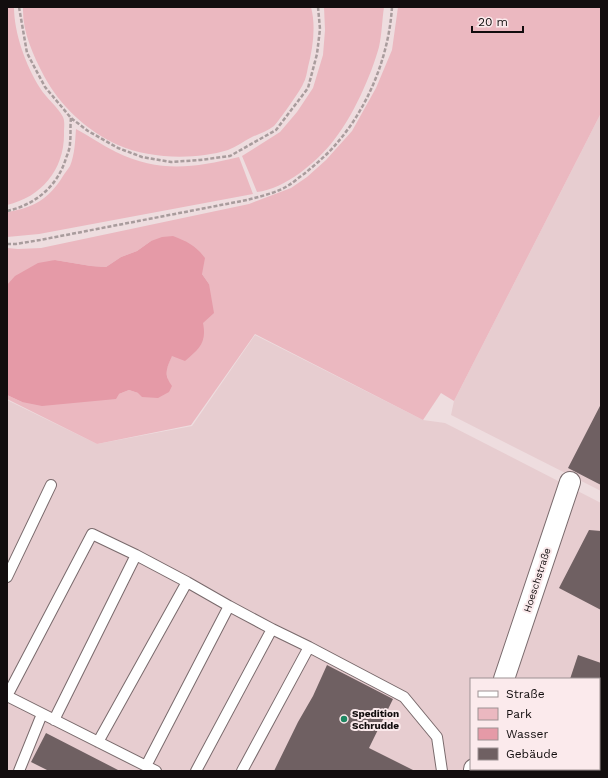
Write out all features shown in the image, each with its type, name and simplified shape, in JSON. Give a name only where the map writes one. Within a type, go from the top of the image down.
[{"type":"street","name":"Hoeschstraße","points":[[504,678],[570,482]]},
{"type":"lane","points":[[7,577],[50,485]]},
{"type":"lane","points":[[156,771],[7,696],[92,534],[136,555],[272,629],[404,697],[436,736],[442,771]]},
{"type":"lane","points":[[54,720],[136,555]]},
{"type":"lane","points":[[98,742],[187,582]]},
{"type":"lane","points":[[146,766],[229,606]]},
{"type":"lane","points":[[196,771],[272,629]]},
{"type":"lane","points":[[242,771],[309,647]]},
{"type":"lane","points":[[19,771],[42,714]]},
{"type":"path","points":[[19,7],[27,53],[45,87],[70,118],[88,131],[118,148],[142,157],[171,162],[230,156],[276,130],[308,88],[318,54],[320,29],[318,7]]},
{"type":"path","points":[[7,244],[40,240],[247,200],[267,195],[289,185],[317,163],[337,143],[357,115],[372,86],[386,48],[392,7]]},
{"type":"path","points":[[7,211],[22,207],[37,200],[53,184],[63,168],[70,144],[70,118]]},
{"type":"shaded area","points":[[601,113],[601,491],[451,415],[454,401]]},
{"type":"shaded area","points":[[255,335],[423,420],[445,423],[601,503],[601,771],[7,771],[7,400],[97,444],[192,426]]},
{"type":"green space","points":[[7,7],[14,7],[16,28],[30,70],[43,92],[61,113],[64,119],[64,124],[63,145],[60,158],[56,169],[49,179],[41,188],[31,195],[20,201],[7,205]]},
{"type":"green space","points":[[23,7],[311,7],[314,29],[311,52],[304,82],[289,106],[272,128],[228,150],[187,157],[158,155],[131,150],[118,145],[85,125],[66,107],[44,76],[32,51],[24,25]]},
{"type":"green space","points":[[324,7],[384,7],[380,42],[376,58],[354,108],[341,130],[327,148],[310,165],[289,180],[268,190],[257,192],[242,156],[280,132],[297,112],[313,88],[323,55],[325,30]]},
{"type":"green space","points":[[398,7],[601,7],[601,113],[454,401],[441,393],[423,420],[255,334],[191,425],[97,444],[7,399],[7,395],[22,402],[119,394],[129,390],[138,393],[168,381],[166,370],[172,355],[203,323],[209,284],[202,274],[151,241],[137,251],[121,257],[106,267],[55,260],[7,285],[7,248],[41,248],[249,204],[291,188],[307,177],[326,160],[352,131],[376,88],[392,50]]},
{"type":"green space","points":[[76,129],[116,152],[132,159],[162,166],[191,166],[239,157],[253,194],[39,234],[7,237],[7,212],[25,208],[40,201],[58,184],[70,166],[74,152]]},
{"type":"water","points":[[173,236],[191,244],[205,258],[202,274],[209,284],[214,313],[203,323],[204,336],[198,349],[185,361],[172,356],[167,371],[169,382],[172,386],[169,392],[158,398],[142,397],[138,393],[129,390],[119,394],[116,399],[42,406],[22,402],[7,395],[7,285],[15,276],[38,263],[55,260],[106,267],[121,257],[137,251],[151,241],[162,237]]},
{"type":"building","points":[[601,404],[601,485],[568,468]]},
{"type":"building","points":[[589,530],[601,531],[601,610],[559,588]]},
{"type":"building","points":[[578,655],[601,663],[601,679],[570,678]]},
{"type":"building","name":"Spedition Schrudde","points":[[327,665],[393,699],[369,748],[415,771],[274,771],[298,722],[313,696]]},
{"type":"building","points":[[46,733],[120,771],[49,771],[31,762]]},
{"type":"place","name":"Spedition Schrudde","points":[[344,719]]}]
